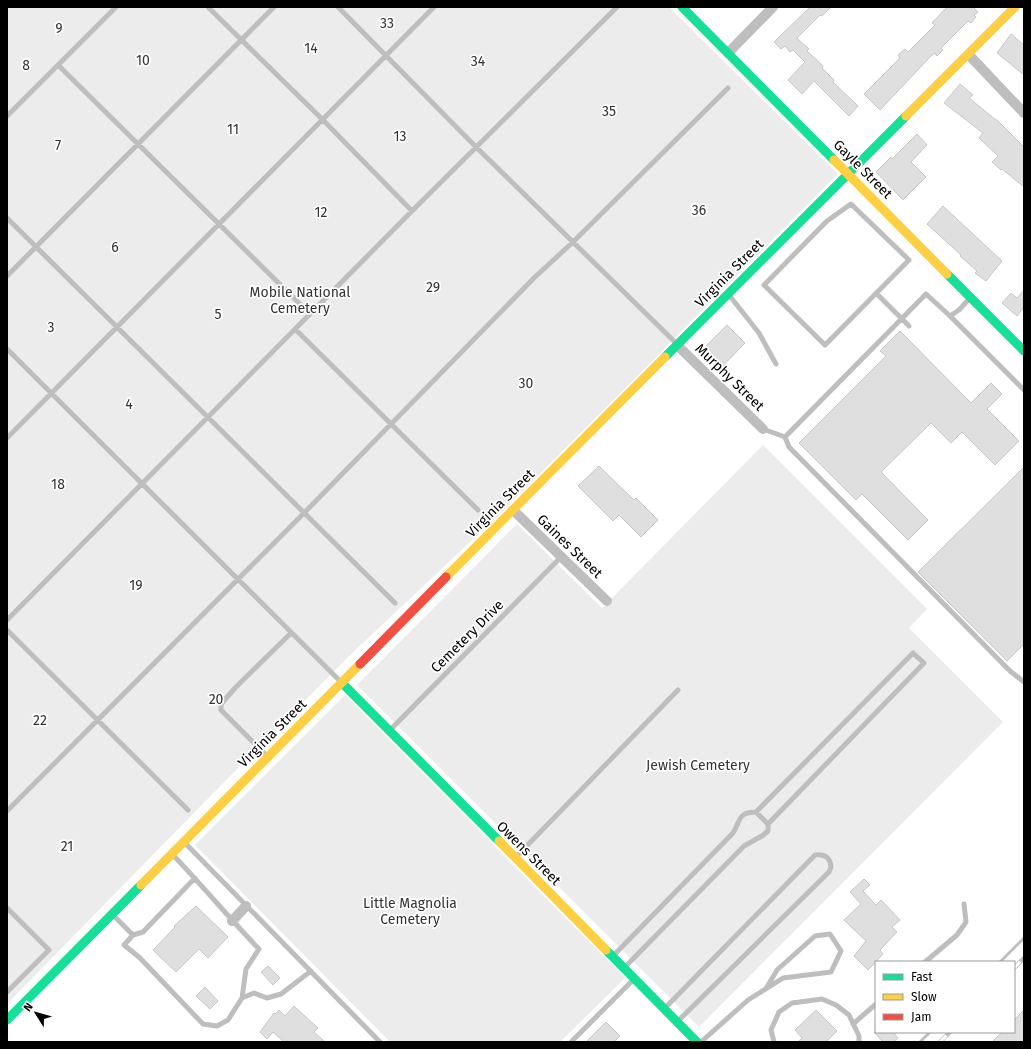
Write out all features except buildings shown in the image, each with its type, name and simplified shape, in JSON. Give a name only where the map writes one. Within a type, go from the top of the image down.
[{"type":"street","name":"Gayle Street","points":[[682,7],[970,298],[1022,346]]},
{"type":"street","points":[[728,53],[773,7]]},
{"type":"street","name":"Virginia Street","points":[[7,1020],[677,345],[969,55],[1015,7]]},
{"type":"street","points":[[969,55],[1024,113]]},
{"type":"street","name":"Murphy Street","points":[[677,345],[763,429]]},
{"type":"street","name":"Gaines Street","points":[[513,510],[607,601]]},
{"type":"street","name":"Owens Street","points":[[342,683],[697,1042]]},
{"type":"street","points":[[232,921],[246,906]]},
{"type":"lane","points":[[7,116],[116,7]]},
{"type":"lane","points":[[208,7],[322,119],[412,211]]},
{"type":"lane","points":[[7,276],[274,7]]},
{"type":"lane","points":[[338,7],[476,147],[677,345]]},
{"type":"lane","points":[[7,438],[434,7]]},
{"type":"lane","points":[[7,620],[412,211],[617,7]]},
{"type":"lane","points":[[58,65],[310,314]]},
{"type":"lane","points":[[7,812],[392,424],[534,278],[573,242],[728,88]]},
{"type":"lane","points":[[851,204],[908,260],[876,293],[825,345],[764,285],[827,221],[851,204]]},
{"type":"lane","points":[[7,218],[395,604]]},
{"type":"lane","points":[[876,293],[909,326]]},
{"type":"lane","points":[[728,294],[759,333],[776,364]]},
{"type":"lane","points":[[785,437],[926,294],[1024,390]]},
{"type":"lane","points":[[950,316],[959,310],[970,298]]},
{"type":"lane","points":[[295,329],[478,510]]},
{"type":"lane","points":[[7,349],[342,683]]},
{"type":"lane","points":[[763,429],[785,437],[789,447],[1010,671],[1024,682]]},
{"type":"lane","name":"Cemetery Drive","points":[[389,731],[561,557]]},
{"type":"lane","points":[[7,630],[188,810]]},
{"type":"lane","points":[[268,757],[221,710],[221,704],[236,687],[291,633]]},
{"type":"lane","points":[[624,968],[744,846],[768,831],[768,824],[924,663],[913,653],[756,812]]},
{"type":"lane","points":[[515,858],[678,690]]},
{"type":"lane","points":[[612,956],[734,833],[742,815],[746,812],[756,812],[768,824]]},
{"type":"lane","points":[[185,842],[380,1042]]},
{"type":"lane","points":[[172,854],[195,878],[232,921],[259,948],[246,968],[242,998],[228,1020],[217,1026],[203,1024],[139,957],[124,945],[133,935],[143,932],[195,878]]},
{"type":"lane","points":[[664,1008],[815,855],[821,854],[829,859],[831,867],[828,872],[677,1022]]},
{"type":"lane","points":[[926,961],[957,935],[966,922],[964,904]]},
{"type":"lane","points":[[7,908],[49,950],[7,992]]},
{"type":"lane","points":[[112,914],[133,935]]},
{"type":"lane","points":[[701,1042],[748,1000],[783,978],[831,972],[841,951],[830,934],[815,936],[777,970],[767,987]]},
{"type":"lane","points":[[242,998],[254,993],[267,998],[281,994],[310,971]]},
{"type":"lane","points":[[571,1042],[634,978]]},
{"type":"lane","points":[[774,1042],[771,1030],[779,1012],[792,1003],[822,999],[836,1005],[850,1014],[859,1036],[859,1042]]},
{"type":"lane","points":[[853,1024],[875,1005]]},
{"type":"green space","name":"Mobile National Cemetery","points":[[7,7],[669,7],[838,174],[502,512],[347,658],[7,1004]]},
{"type":"green space","name":"Jewish Cemetery","points":[[763,445],[927,609],[909,628],[1003,722],[699,1027],[357,685],[517,524],[602,608]]},
{"type":"green space","name":"Little Magnolia Cemetery","points":[[345,695],[625,978],[560,1042],[390,1042],[195,845]]},
{"type":"waterway","points":[[1001,961],[1024,938]]},
{"type":"waterway","points":[[920,1042],[929,1033]]},
{"type":"railway","points":[[1015,967],[1024,958]]},
{"type":"railway","points":[[940,1042],[949,1033]]},
{"type":"traffic: fast","points":[[682,7],[834,160]]},
{"type":"traffic: fast","points":[[665,357],[906,116]]},
{"type":"traffic: fast","points":[[947,274],[1024,351]]},
{"type":"traffic: fast","points":[[342,683],[499,841]]},
{"type":"traffic: fast","points":[[7,1020],[141,885]]},
{"type":"traffic: fast","points":[[606,950],[697,1042]]},
{"type":"traffic: slow","points":[[906,116],[1015,7]]},
{"type":"traffic: slow","points":[[834,160],[947,274]]},
{"type":"traffic: slow","points":[[446,577],[665,357]]},
{"type":"traffic: slow","points":[[141,885],[360,664]]},
{"type":"traffic: slow","points":[[499,841],[606,950]]},
{"type":"traffic: jam","points":[[360,664],[446,577]]},
{"type":"park label","name":"33","points":[[387,23]]},
{"type":"park label","name":"9","points":[[59,28]]},
{"type":"park label","name":"14","points":[[311,48]]},
{"type":"park label","name":"10","points":[[143,60]]},
{"type":"park label","name":"34","points":[[478,61]]},
{"type":"park label","name":"8","points":[[26,65]]},
{"type":"park label","name":"35","points":[[609,111]]},
{"type":"park label","name":"11","points":[[233,129]]},
{"type":"park label","name":"13","points":[[400,136]]},
{"type":"park label","name":"7","points":[[58,145]]},
{"type":"park label","name":"36","points":[[699,210]]},
{"type":"park label","name":"12","points":[[321,212]]},
{"type":"park label","name":"6","points":[[115,247]]},
{"type":"park label","name":"29","points":[[433,287]]},
{"type":"park label","name":"5","points":[[218,314]]},
{"type":"park label","name":"3","points":[[51,327]]},
{"type":"park label","name":"30","points":[[526,383]]},
{"type":"park label","name":"4","points":[[129,404]]},
{"type":"park label","name":"18","points":[[58,484]]},
{"type":"park label","name":"19","points":[[136,585]]},
{"type":"park label","name":"20","points":[[216,699]]},
{"type":"park label","name":"22","points":[[40,720]]},
{"type":"park label","name":"21","points":[[67,846]]}]
